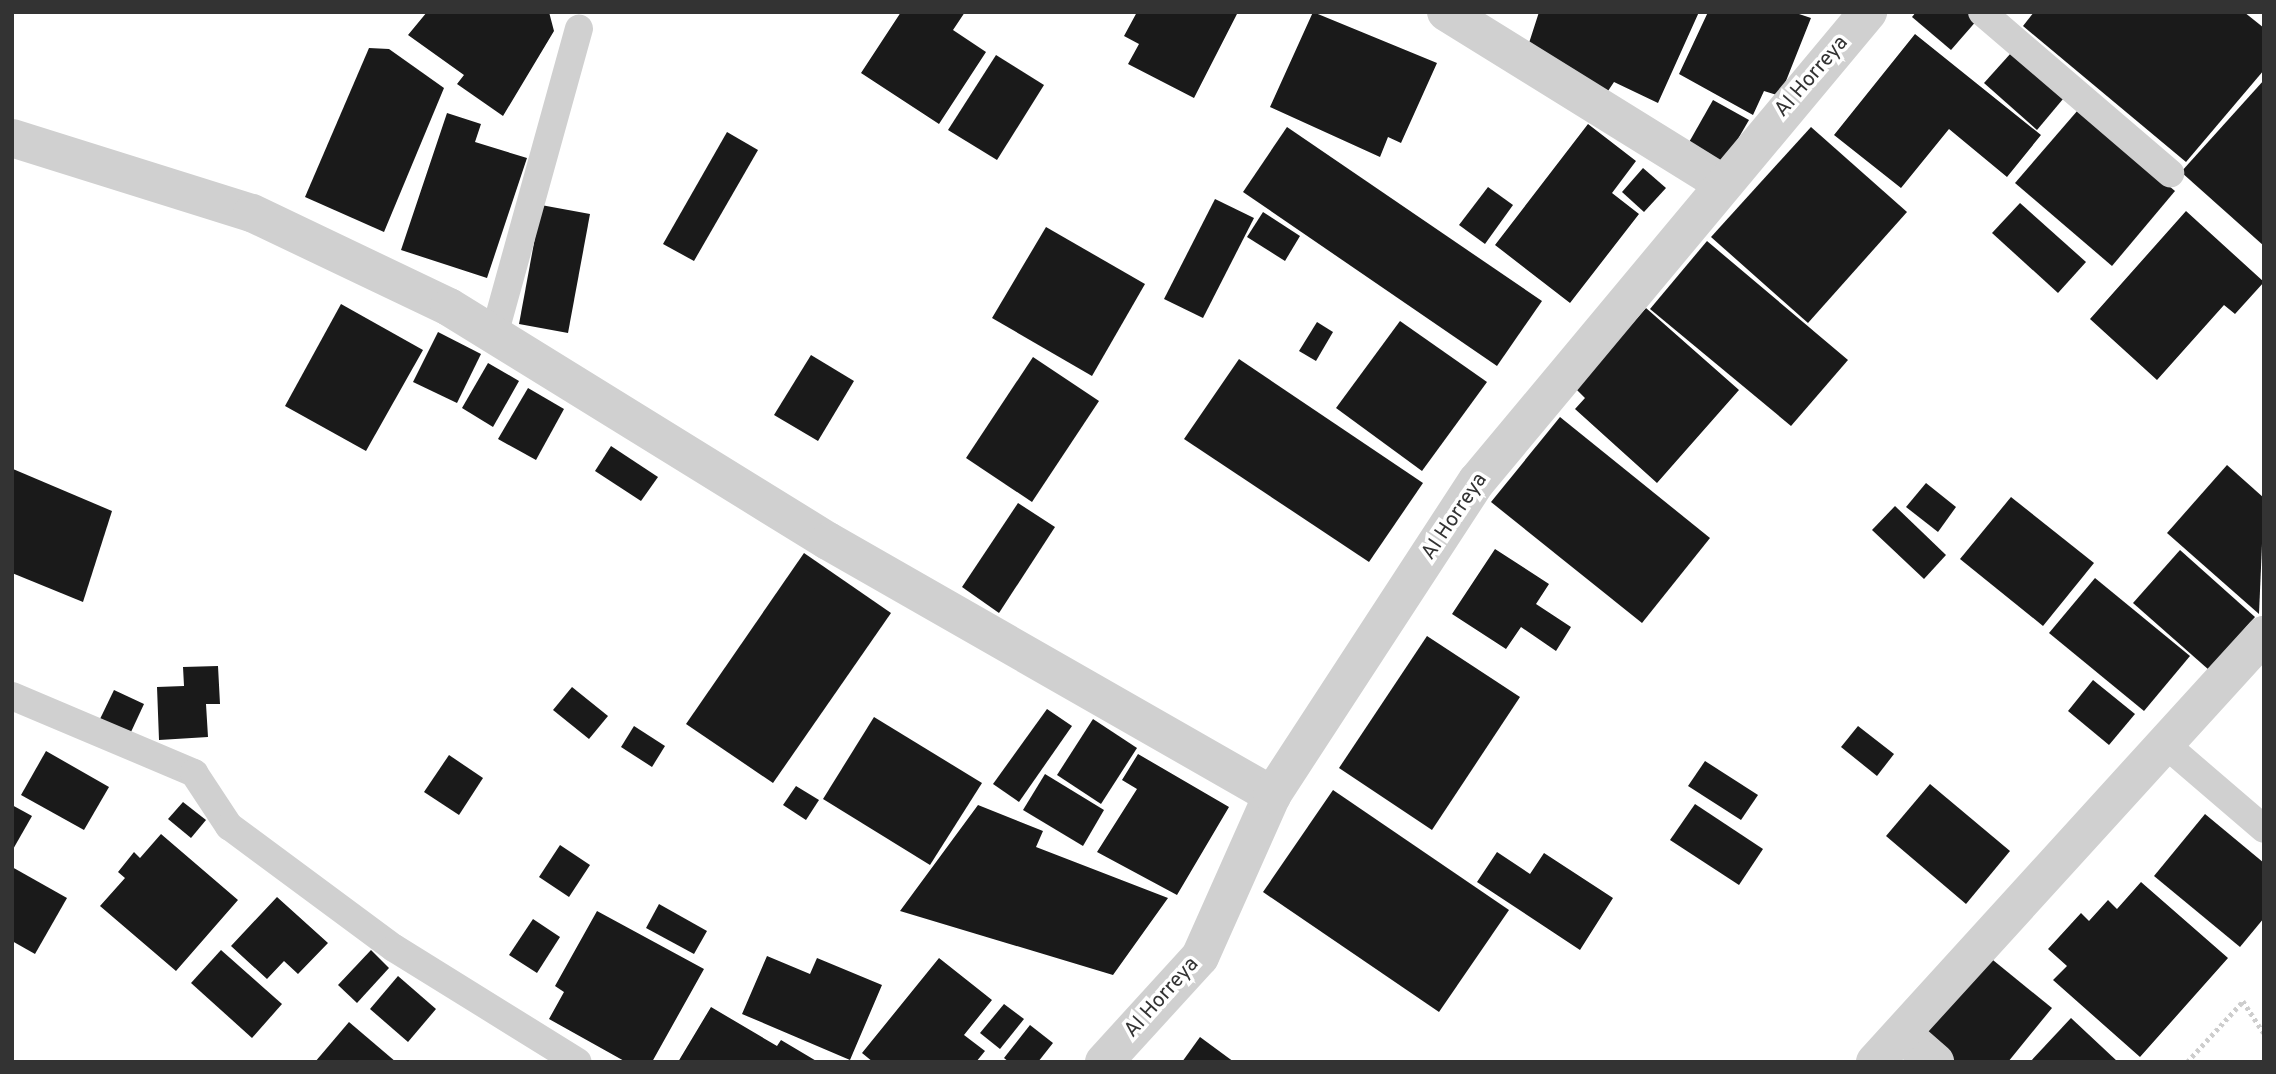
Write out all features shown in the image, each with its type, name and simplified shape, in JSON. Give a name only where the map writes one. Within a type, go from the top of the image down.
[{"type":"street","points":[[1446,12],[1722,183]]},
{"type":"street","name":"Al Horreya","points":[[1104,1062],[1200,957],[1272,795],[1477,481],[1722,183],[1868,12]]},
{"type":"street","points":[[12,138],[251,213],[494,335],[828,541],[1272,795]]},
{"type":"street","points":[[1875,1062],[2264,635]]},
{"type":"street","points":[[1903,1034],[1935,1062]]},
{"type":"lane","points":[[1982,12],[2170,173]]},
{"type":"lane","points":[[494,335],[579,29]]},
{"type":"lane","points":[[12,696],[194,773],[229,826],[394,948],[578,1062]]},
{"type":"lane","points":[[2165,744],[2264,829]]},
{"type":"path","points":[[2187,1062],[2243,1000],[2264,1033]]},
{"type":"building","points":[[427,12],[549,12],[554,31],[503,116],[457,84],[464,75],[408,35]]},
{"type":"building","points":[[901,12],[965,12],[953,30],[986,52],[939,124],[861,73]]},
{"type":"building","points":[[1137,12],[1238,12],[1194,98],[1128,64],[1139,44],[1124,36]]},
{"type":"building","points":[[1313,12],[1437,63],[1401,143],[1388,137],[1380,157],[1270,107]]},
{"type":"building","points":[[1539,12],[1699,12],[1658,103],[1614,82],[1606,94],[1529,43]]},
{"type":"building","points":[[1708,12],[1793,12],[1811,18],[1780,96],[1764,91],[1753,115],[1679,74]]},
{"type":"building","points":[[1916,12],[1970,12],[1978,19],[1951,50],[1912,17]]},
{"type":"building","points":[[2034,12],[2244,12],[2264,28],[2264,70],[2186,162],[2023,26]]},
{"type":"building","points":[[1915,34],[2041,135],[2007,177],[1949,129],[1901,188],[1834,135]]},
{"type":"building","points":[[369,48],[389,49],[444,88],[384,232],[305,197]]},
{"type":"building","points":[[2011,53],[2063,99],[2037,130],[1984,83]]},
{"type":"building","points":[[996,55],[1044,85],[997,160],[948,130]]},
{"type":"building","points":[[2264,80],[2264,246],[2181,172]]},
{"type":"building","points":[[1713,100],[1749,120],[1724,163],[1688,144]]},
{"type":"building","points":[[2078,110],[2175,191],[2112,266],[2015,183]]},
{"type":"building","points":[[447,113],[481,124],[475,142],[527,158],[487,278],[401,250]]},
{"type":"building","points":[[1588,124],[1636,161],[1612,193],[1639,214],[1570,303],[1495,245]]},
{"type":"building","points":[[1287,127],[1542,301],[1497,366],[1243,192]]},
{"type":"building","points":[[1811,127],[1907,212],[1808,323],[1711,237]]},
{"type":"building","points":[[727,132],[758,150],[694,261],[663,244]]},
{"type":"building","points":[[1643,168],[1666,188],[1644,212],[1622,192]]},
{"type":"building","points":[[1488,187],[1513,205],[1485,244],[1459,225]]},
{"type":"building","points":[[1215,199],[1254,218],[1203,318],[1164,299]]},
{"type":"building","points":[[2020,203],[2086,262],[2058,293],[1992,233]]},
{"type":"building","points":[[541,205],[590,214],[568,333],[519,324]]},
{"type":"building","points":[[2186,211],[2264,282],[2235,314],[2224,305],[2157,380],[2090,319]]},
{"type":"building","points":[[1263,212],[1300,236],[1285,261],[1247,237]]},
{"type":"building","points":[[1046,227],[1145,284],[1092,376],[992,318]]},
{"type":"building","points":[[1707,241],[1848,360],[1791,426],[1650,309]]},
{"type":"building","points":[[341,304],[423,350],[366,451],[285,406]]},
{"type":"building","points":[[1646,308],[1739,390],[1657,483],[1575,409],[1585,398],[1575,388]]},
{"type":"building","points":[[1400,321],[1487,382],[1422,471],[1336,408]]},
{"type":"building","points":[[1317,322],[1333,332],[1316,361],[1299,351]]},
{"type":"building","points":[[438,332],[481,354],[457,403],[413,382]]},
{"type":"building","points":[[811,355],[854,381],[818,441],[774,415]]},
{"type":"building","points":[[1033,357],[1099,401],[1032,502],[966,458]]},
{"type":"building","points":[[1239,359],[1423,483],[1369,562],[1184,439]]},
{"type":"building","points":[[488,363],[519,381],[493,427],[462,408]]},
{"type":"building","points":[[528,388],[564,409],[536,460],[498,439]]},
{"type":"building","points":[[1560,417],[1710,538],[1642,623],[1491,502]]},
{"type":"building","points":[[611,446],[658,477],[641,501],[595,471]]},
{"type":"building","points":[[2227,465],[2264,498],[2259,614],[2167,533]]},
{"type":"building","points":[[13,469],[112,511],[83,602],[12,573]]},
{"type":"building","points":[[1926,483],[1956,507],[1938,532],[1906,507]]},
{"type":"building","points":[[2011,497],[2094,563],[2043,626],[1960,559]]},
{"type":"building","points":[[1018,503],[1055,527],[999,613],[962,587]]},
{"type":"building","points":[[1895,506],[1946,555],[1924,579],[1872,530]]},
{"type":"building","points":[[1495,549],[1549,584],[1536,604],[1571,627],[1556,651],[1521,627],[1506,649],[1452,614]]},
{"type":"building","points":[[2180,550],[2255,617],[2209,670],[2133,603]]},
{"type":"building","points":[[804,553],[891,613],[773,783],[686,724]]},
{"type":"building","points":[[2095,578],[2190,656],[2144,711],[2049,633]]},
{"type":"building","points":[[1427,636],[1520,697],[1432,830],[1339,768]]},
{"type":"building","points":[[218,666],[220,704],[206,704],[208,737],[159,740],[157,687],[184,686],[183,667]]},
{"type":"building","points":[[2093,680],[2135,714],[2109,745],[2068,711]]},
{"type":"building","points":[[572,687],[608,716],[589,739],[553,710]]},
{"type":"building","points":[[114,690],[144,704],[131,732],[100,719]]},
{"type":"building","points":[[1047,709],[1072,726],[1019,802],[993,784]]},
{"type":"building","points":[[874,717],[982,783],[930,865],[823,799]]},
{"type":"building","points":[[1093,719],[1137,748],[1101,804],[1057,775]]},
{"type":"building","points":[[634,726],[665,746],[652,767],[621,747]]},
{"type":"building","points":[[1858,726],[1894,754],[1877,776],[1841,747]]},
{"type":"building","points":[[46,751],[109,787],[84,830],[21,795]]},
{"type":"building","points":[[1138,754],[1229,807],[1177,895],[1097,852],[1137,789],[1122,780]]},
{"type":"building","points":[[449,755],[483,778],[459,815],[424,792]]},
{"type":"building","points":[[1705,761],[1758,795],[1741,820],[1688,786]]},
{"type":"building","points":[[1045,774],[1104,810],[1083,846],[1023,810]]},
{"type":"building","points":[[1930,784],[2010,851],[1966,904],[1886,836]]},
{"type":"building","points":[[796,786],[819,800],[806,820],[783,805]]},
{"type":"building","points":[[1333,790],[1509,910],[1439,1012],[1263,892]]},
{"type":"building","points":[[183,802],[206,820],[191,838],[168,819]]},
{"type":"building","points":[[1695,804],[1763,849],[1739,885],[1670,840]]},
{"type":"building","points":[[12,805],[32,816],[12,851]]},
{"type":"building","points":[[978,805],[1043,831],[1036,847],[1168,898],[1113,975],[900,911]]},
{"type":"building","points":[[2205,814],[2264,863],[2264,918],[2240,947],[2154,876]]},
{"type":"building","points":[[161,834],[238,900],[176,971],[100,906],[125,878],[118,872],[134,852],[140,858]]},
{"type":"building","points":[[560,845],[590,865],[569,897],[539,877]]},
{"type":"building","points":[[1497,852],[1530,874],[1544,853],[1613,898],[1580,950],[1477,882]]},
{"type":"building","points":[[12,867],[67,898],[35,954],[12,941]]},
{"type":"building","points":[[2141,882],[2228,958],[2140,1057],[2053,980],[2067,966],[2048,949],[2081,913],[2089,921],[2108,900],[2117,909]]},
{"type":"building","points":[[277,897],[328,943],[298,974],[284,961],[267,979],[231,946]]},
{"type":"building","points":[[659,904],[707,931],[694,954],[646,928]]},
{"type":"building","points":[[597,911],[704,969],[652,1062],[626,1062],[549,1019],[564,992],[555,986]]},
{"type":"building","points":[[533,919],[560,937],[537,973],[509,955]]},
{"type":"building","points":[[221,950],[282,1004],[252,1038],[191,983]]},
{"type":"building","points":[[371,950],[389,968],[357,1003],[338,985]]},
{"type":"building","points":[[767,956],[810,974],[817,958],[882,985],[850,1060],[742,1014]]},
{"type":"building","points":[[1988,956],[2052,1008],[2008,1062],[1956,1062],[1923,1034]]},
{"type":"building","points":[[939,958],[992,1000],[964,1035],[985,1051],[976,1062],[873,1062],[862,1053]]},
{"type":"building","points":[[398,976],[436,1009],[408,1042],[370,1009]]},
{"type":"building","points":[[1004,1004],[1024,1019],[1000,1049],[980,1033]]},
{"type":"building","points":[[711,1007],[777,1046],[781,1040],[818,1062],[678,1062]]},
{"type":"building","points":[[2071,1018],[2118,1062],[2030,1062]]},
{"type":"building","points":[[349,1022],[396,1062],[315,1062]]},
{"type":"building","points":[[1030,1025],[1053,1043],[1038,1062],[1009,1062],[1004,1058]]},
{"type":"building","points":[[1200,1037],[1234,1062],[1182,1062]]}]
